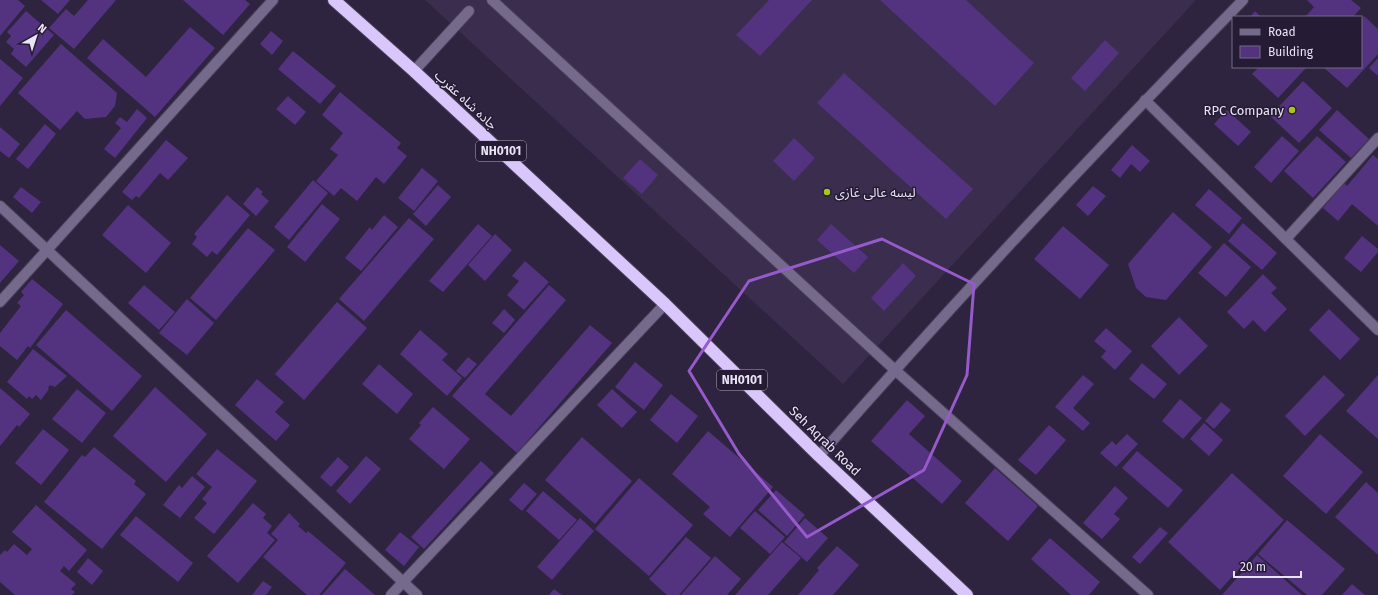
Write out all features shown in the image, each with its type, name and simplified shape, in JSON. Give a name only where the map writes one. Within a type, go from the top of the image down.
[{"type":"highway","name":"جاده شاه عقرب","points":[[334,0],[414,71],[665,304]]},
{"type":"highway","name":"Seh Aqrab Road","points":[[665,304],[819,456],[967,595]]},
{"type":"street","points":[[0,302],[46,249],[273,0]]},
{"type":"street","points":[[492,0],[895,370],[1148,595]]},
{"type":"street","points":[[819,456],[895,370],[1145,100],[1243,0]]},
{"type":"street","points":[[414,71],[469,11]]},
{"type":"street","points":[[1145,100],[1378,330]]},
{"type":"street","points":[[1286,239],[1378,138]]},
{"type":"street","points":[[0,206],[417,595]]},
{"type":"street","points":[[391,595],[665,304]]},
{"type":"highlighted area","points":[[882,239],[974,284],[967,375],[924,470],[807,537],[739,454],[689,371],[749,281]]},
{"type":"shaded area","name":"لیسه عالی غازی","points":[[425,0],[1196,0],[843,384]]},
{"type":"building","points":[[0,0],[18,0],[25,6],[0,36]]},
{"type":"building","points":[[41,0],[70,0],[58,14]]},
{"type":"building","points":[[88,0],[116,0],[74,49],[49,28],[66,9],[74,16]]},
{"type":"building","points":[[183,0],[245,0],[250,4],[223,35]]},
{"type":"building","points":[[769,0],[812,0],[760,56],[736,35]]},
{"type":"building","points":[[880,0],[966,0],[1034,63],[995,106]]},
{"type":"building","points":[[1307,0],[1351,0],[1361,8],[1354,16],[1306,16],[1314,7]]},
{"type":"building","points":[[26,11],[54,35],[26,67],[11,54],[14,49],[6,42],[11,36],[7,32]]},
{"type":"building","points":[[1255,11],[1260,16],[1251,16]]},
{"type":"building","points":[[1364,16],[1378,29],[1378,54],[1347,88],[1324,68],[1362,68],[1362,19]]},
{"type":"building","points":[[190,27],[215,48],[155,117],[87,58],[103,39],[146,77]]},
{"type":"building","points":[[271,31],[283,41],[272,55],[260,44]]},
{"type":"building","points":[[1105,40],[1119,53],[1085,91],[1071,78]]},
{"type":"building","points":[[61,44],[117,93],[115,106],[106,117],[85,119],[77,111],[60,130],[18,93]]},
{"type":"building","points":[[293,51],[336,86],[320,104],[278,69]]},
{"type":"building","points":[[1378,58],[1378,76],[1369,68]]},
{"type":"building","points":[[0,59],[23,78],[0,106]]},
{"type":"building","points":[[1258,68],[1306,68],[1278,98],[1252,74]]},
{"type":"building","points":[[844,73],[973,189],[946,219],[817,103]]},
{"type":"building","points":[[1303,81],[1332,108],[1299,143],[1270,116]]},
{"type":"building","points":[[340,92],[401,143],[397,148],[407,156],[384,184],[376,177],[357,201],[341,188],[334,196],[316,181],[338,155],[330,149],[343,133],[322,115]]},
{"type":"building","points":[[288,96],[306,112],[295,125],[276,109]]},
{"type":"building","points":[[137,109],[147,118],[115,158],[104,149],[121,128],[115,123],[120,117],[127,122]]},
{"type":"building","points":[[1227,110],[1251,132],[1238,146],[1214,124]]},
{"type":"building","points":[[1337,110],[1369,139],[1351,158],[1319,130]]},
{"type":"building","points":[[45,124],[56,134],[28,169],[16,159]]},
{"type":"building","points":[[0,127],[20,144],[9,158],[0,151]]},
{"type":"building","points":[[1282,136],[1299,151],[1271,183],[1254,167]]},
{"type":"building","points":[[1317,136],[1346,162],[1313,198],[1284,171]]},
{"type":"building","points":[[794,138],[815,158],[794,181],[773,161]]},
{"type":"building","points":[[166,140],[188,158],[168,180],[160,173],[139,198],[136,196],[132,200],[122,192]]},
{"type":"building","points":[[1132,145],[1150,161],[1140,172],[1131,164],[1120,178],[1111,170]]},
{"type":"building","points":[[1373,155],[1378,159],[1378,226],[1352,204],[1338,221],[1323,208],[1344,183],[1347,186]]},
{"type":"building","points":[[640,159],[658,175],[642,194],[623,178]]},
{"type":"building","points":[[422,168],[438,181],[414,211],[398,198]]},
{"type":"building","points":[[313,180],[328,193],[289,240],[274,227]]},
{"type":"building","points":[[438,185],[451,197],[426,226],[413,214]]},
{"type":"building","points":[[1093,186],[1106,196],[1088,216],[1076,205]]},
{"type":"building","points":[[21,187],[41,202],[32,213],[13,197]]},
{"type":"building","points":[[257,187],[263,192],[261,194],[269,201],[256,216],[243,204]]},
{"type":"building","points":[[1209,189],[1242,218],[1229,234],[1195,205]]},
{"type":"building","points":[[227,195],[250,215],[217,255],[212,251],[207,257],[192,244],[197,237],[194,234]]},
{"type":"building","points":[[322,204],[340,219],[305,262],[287,247]]},
{"type":"building","points":[[128,205],[171,243],[146,273],[102,235]]},
{"type":"building","points":[[1173,212],[1212,247],[1166,300],[1146,297],[1136,288],[1128,264]]},
{"type":"building","points":[[384,215],[398,227],[361,271],[345,258],[370,227],[372,230]]},
{"type":"building","points":[[409,218],[434,239],[364,321],[339,299]]},
{"type":"building","points":[[1243,223],[1277,253],[1262,270],[1228,241]]},
{"type":"building","points":[[478,224],[492,236],[443,292],[429,281]]},
{"type":"building","points":[[831,224],[868,257],[854,273],[817,240]]},
{"type":"building","points":[[1063,226],[1109,265],[1080,299],[1034,259]]},
{"type":"building","points":[[248,228],[275,250],[216,320],[190,298]]},
{"type":"building","points":[[495,234],[512,250],[485,281],[468,265]]},
{"type":"building","points":[[1362,236],[1378,249],[1378,252],[1361,272],[1344,258]]},
{"type":"building","points":[[1224,243],[1251,267],[1226,297],[1198,273]]},
{"type":"building","points":[[0,245],[19,261],[0,283]]},
{"type":"building","points":[[525,261],[549,282],[524,310],[507,295],[519,281],[512,276]]},
{"type":"building","points":[[903,263],[916,276],[884,311],[871,298]]},
{"type":"building","points":[[1263,274],[1277,288],[1271,293],[1287,309],[1265,332],[1253,320],[1244,329],[1227,312]]},
{"type":"building","points":[[32,279],[63,304],[30,348],[28,346],[17,360],[0,346],[0,333],[21,306],[17,303],[24,295],[21,292]]},
{"type":"building","points":[[144,285],[175,312],[159,330],[128,303]]},
{"type":"building","points":[[549,285],[566,300],[485,394],[511,416],[590,325],[612,343],[517,453],[452,396]]},
{"type":"building","points":[[187,299],[214,323],[187,355],[159,333]]},
{"type":"building","points":[[337,302],[367,328],[304,400],[275,374]]},
{"type":"building","points":[[504,309],[515,320],[504,333],[492,323]]},
{"type":"building","points":[[1329,309],[1360,339],[1340,360],[1309,330]]},
{"type":"building","points":[[66,310],[142,376],[112,411],[36,345]]},
{"type":"building","points":[[1179,317],[1208,346],[1179,375],[1151,346]]},
{"type":"building","points":[[1106,328],[1132,351],[1115,370],[1101,357],[1106,351],[1094,341]]},
{"type":"building","points":[[420,330],[448,354],[442,360],[462,378],[447,396],[400,354]]},
{"type":"building","points":[[33,349],[67,376],[55,387],[50,385],[48,388],[49,389],[41,400],[36,395],[32,399],[29,396],[27,399],[7,382]]},
{"type":"building","points":[[468,357],[477,364],[465,378],[456,371]]},
{"type":"building","points":[[635,362],[663,385],[644,410],[615,387]]},
{"type":"building","points":[[1142,363],[1167,384],[1154,399],[1129,379]]},
{"type":"building","points":[[379,364],[413,394],[397,414],[362,384]]},
{"type":"building","points":[[1083,375],[1094,384],[1073,408],[1090,423],[1083,431],[1055,407]]},
{"type":"building","points":[[1324,375],[1345,395],[1305,436],[1285,416]]},
{"type":"building","points":[[1378,375],[1378,439],[1346,411]]},
{"type":"building","points":[[257,379],[284,402],[275,412],[290,425],[276,441],[235,405]]},
{"type":"building","points":[[155,387],[207,434],[166,482],[113,436]]},
{"type":"building","points":[[0,388],[30,414],[19,427],[17,425],[0,446]]},
{"type":"building","points":[[77,389],[106,413],[82,443],[52,419]]},
{"type":"building","points":[[612,389],[637,412],[622,428],[597,405]]},
{"type":"building","points":[[671,394],[698,416],[677,443],[650,420]]},
{"type":"building","points":[[1180,399],[1202,418],[1183,439],[1162,421]]},
{"type":"building","points":[[907,400],[925,416],[909,434],[962,481],[942,504],[871,441]]},
{"type":"building","points":[[1221,402],[1231,410],[1214,429],[1205,421]]},
{"type":"building","points":[[433,407],[470,439],[444,469],[409,439],[421,425],[419,423]]},
{"type":"building","points":[[1204,423],[1223,440],[1209,456],[1190,439]]},
{"type":"building","points":[[1049,425],[1066,440],[1036,475],[1018,460]]},
{"type":"building","points":[[43,429],[69,450],[41,485],[15,463]]},
{"type":"building","points":[[708,431],[773,487],[730,537],[703,514],[710,507],[672,474]]},
{"type":"building","points":[[1127,434],[1138,444],[1116,467],[1100,453],[1112,441],[1116,445]]},
{"type":"building","points":[[1320,434],[1363,472],[1326,514],[1283,476]]},
{"type":"building","points":[[582,437],[632,481],[595,524],[545,480]]},
{"type":"building","points":[[94,447],[136,481],[134,484],[146,494],[102,549],[44,502],[82,455],[85,457]]},
{"type":"building","points":[[217,449],[257,481],[214,534],[194,518],[207,503],[202,499],[212,487],[196,474]]},
{"type":"building","points":[[1137,451],[1183,490],[1168,508],[1122,468]]},
{"type":"building","points":[[366,456],[381,469],[350,504],[336,491]]},
{"type":"building","points":[[338,457],[349,467],[331,487],[320,477]]},
{"type":"building","points":[[481,461],[494,473],[424,549],[411,537]]},
{"type":"building","points":[[995,468],[1038,506],[1008,541],[965,503]]},
{"type":"building","points":[[1232,473],[1284,520],[1220,590],[1168,542]]},
{"type":"building","points":[[192,476],[205,487],[180,518],[163,505],[179,485],[182,488]]},
{"type":"building","points":[[639,478],[693,525],[649,576],[595,529]]},
{"type":"building","points":[[1366,482],[1378,493],[1378,555],[1335,517]]},
{"type":"building","points":[[524,483],[537,494],[522,511],[509,500]]},
{"type":"building","points":[[1115,486],[1128,498],[1114,514],[1120,519],[1102,539],[1083,523]]},
{"type":"building","points":[[776,490],[805,515],[787,536],[758,510]]},
{"type":"building","points":[[543,491],[577,520],[559,540],[526,511]]},
{"type":"building","points":[[253,503],[266,514],[263,518],[272,526],[267,533],[275,540],[238,583],[207,556]]},
{"type":"building","points":[[36,505],[87,550],[69,571],[64,566],[60,571],[76,584],[71,589],[75,592],[72,595],[15,595],[0,582],[0,555],[5,550],[7,552],[14,544],[27,555],[32,549],[12,532]]},
{"type":"building","points":[[755,511],[785,537],[770,554],[740,528]]},
{"type":"building","points":[[289,513],[300,524],[298,526],[306,533],[308,531],[346,563],[319,595],[307,595],[263,557],[278,540],[271,534]]},
{"type":"building","points":[[136,516],[193,563],[178,582],[120,535]]},
{"type":"building","points":[[580,518],[594,531],[552,580],[537,567]]},
{"type":"building","points":[[805,518],[828,538],[807,562],[784,542]]},
{"type":"building","points":[[1287,520],[1345,569],[1322,595],[1307,595],[1258,554]]},
{"type":"building","points":[[1160,527],[1168,533],[1140,564],[1132,557]]},
{"type":"building","points":[[400,532],[419,547],[404,566],[385,550]]},
{"type":"building","points":[[686,537],[711,558],[679,595],[667,595],[649,579]]},
{"type":"building","points":[[1050,538],[1100,582],[1089,595],[1071,595],[1031,559]]},
{"type":"building","points":[[782,542],[801,558],[768,595],[735,595]]},
{"type":"building","points":[[837,546],[859,565],[833,595],[798,595],[819,570],[817,568]]},
{"type":"building","points":[[1257,555],[1302,595],[1222,595]]},
{"type":"building","points":[[715,556],[741,579],[727,595],[681,595]]},
{"type":"building","points":[[88,558],[103,571],[92,585],[77,572]]},
{"type":"building","points":[[345,569],[375,595],[322,595]]},
{"type":"building","points":[[263,581],[272,587],[266,595],[252,595]]},
{"type":"building","points":[[1352,584],[1365,595],[1342,595]]},
{"type":"building","points":[[554,589],[562,595],[549,595]]},
{"type":"place","name":"RPC Company","points":[[1292,110]]},
{"type":"place","name":"لیسه عالی غازی","points":[[827,192]]}]
